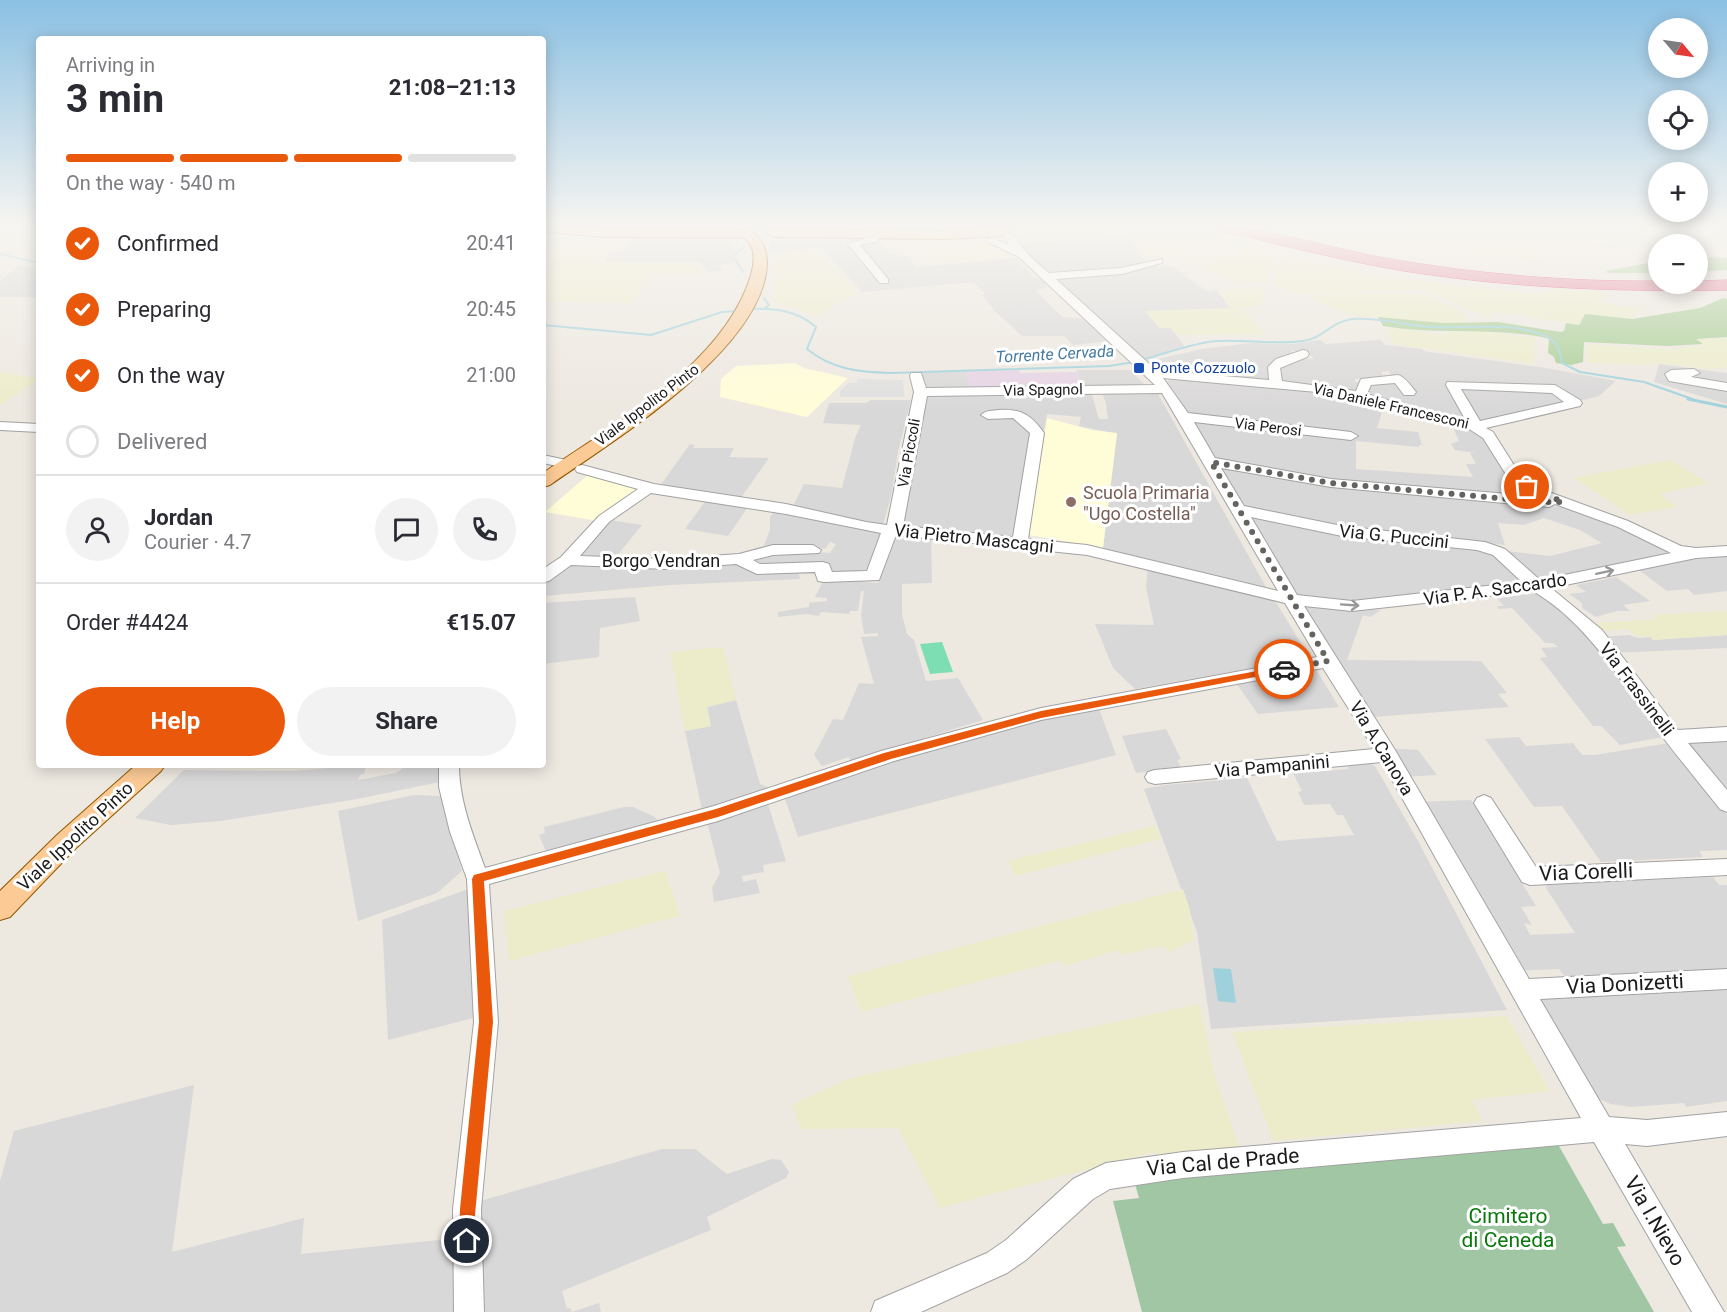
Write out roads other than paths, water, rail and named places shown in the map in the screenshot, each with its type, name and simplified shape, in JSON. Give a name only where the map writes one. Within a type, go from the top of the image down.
[{"type":"main road","name":"Viale Ippolito Pinto","points":[[546,480],[574,467],[684,379],[724,340],[745,310],[753,289]]},
{"type":"main road","name":"Viale Ippolito Pinto","points":[[0,909],[66,842],[149,768]]},
{"type":"street","name":"Via A.Canova","points":[[1059,289],[1166,389],[1328,661],[1388,755],[1601,1129]]},
{"type":"street","points":[[1276,384],[1274,367],[1276,364],[1303,354]]},
{"type":"street","name":"Via Daniele Francesconi","points":[[1143,366],[1317,388],[1360,396],[1409,412],[1476,426],[1488,435],[1508,466],[1525,485],[1623,524],[1672,548],[1696,553]]},
{"type":"street","points":[[1694,373],[1671,374],[1674,378],[1727,387]]},
{"type":"street","name":"Via Piccoli","points":[[892,530],[921,392],[916,376]]},
{"type":"street","points":[[1360,396],[1366,382],[1390,378],[1398,379],[1409,392]]},
{"type":"street","points":[[1452,384],[1555,389],[1575,403],[1476,426],[1452,384]]},
{"type":"street","name":"Via Spagnol","points":[[921,392],[1166,389]]},
{"type":"street","points":[[988,415],[1012,413],[1025,417],[1037,433],[1020,541]]},
{"type":"street","name":"Via Perosi","points":[[1184,417],[1351,436]]},
{"type":"street","points":[[0,426],[36,428]]},
{"type":"street","points":[[546,460],[574,467]]},
{"type":"street","points":[[1211,462],[1331,483],[1563,502]]},
{"type":"street","name":"Via Pietro Mascagni","points":[[574,467],[653,488],[786,509],[848,524],[1020,541],[1099,552],[1291,599]]},
{"type":"street","points":[[546,575],[567,560],[604,519],[647,489],[653,488]]},
{"type":"street","name":"Via G. Puccini","points":[[1239,510],[1342,531],[1490,548],[1499,552],[1536,586]]},
{"type":"street","name":"Borgo Vendran","points":[[567,560],[667,564],[739,559],[757,569],[823,567],[824,577],[873,576],[892,530]]},
{"type":"street","points":[[739,559],[773,550],[813,550]]},
{"type":"street","points":[[1696,553],[1727,551]]},
{"type":"street","name":"Via P. A. Saccardo","points":[[1291,599],[1370,606],[1536,586],[1696,553]]},
{"type":"street","name":"Via Frassinelli","points":[[1536,586],[1596,633],[1673,737],[1727,804]]},
{"type":"street","points":[[478,879],[718,813],[888,756],[1041,714],[1328,661]]},
{"type":"street","points":[[1673,737],[1727,734]]},
{"type":"street","name":"Via Pampanini","points":[[1155,777],[1388,755]]},
{"type":"street","points":[[448,768],[449,787],[461,832],[478,879],[486,1022],[467,1209],[469,1312]]},
{"type":"street","name":"Via Corelli","points":[[1484,803],[1530,876],[1727,867]]},
{"type":"street","name":"Via Donizetti","points":[[1522,990],[1727,978]]},
{"type":"street","name":"Via Cal de Prade","points":[[886,1312],[997,1263],[1016,1250],[1083,1189],[1106,1176],[1183,1165],[1601,1129],[1647,1133],[1727,1124]]},
{"type":"street","name":"Via I.Nievo","points":[[1601,1129],[1709,1312]]},
{"type":"water","points":[[1213,968],[1231,969],[1236,1003],[1218,1001]]},
{"type":"waterway","points":[[764,298],[769,305],[765,308]]},
{"type":"waterway","name":"Torrente Cervada","points":[[748,309],[775,310],[809,321],[816,327],[807,349],[837,366],[857,371],[891,373],[1109,366],[1134,362]]},
{"type":"waterway","name":"Torrente Cervada","points":[[546,325],[651,335],[722,312],[738,311]]},
{"type":"waterway","name":"Torrente Cervada","points":[[1141,360],[1207,342],[1303,341],[1316,337],[1338,323],[1352,319],[1381,320],[1430,327],[1516,328],[1548,337],[1557,346],[1562,363],[1580,372],[1644,382],[1695,400]]},
{"type":"waterway","name":"Torrente Cervada","points":[[1688,399],[1727,407]]},
{"type":"place","name":"Ponte Cozzuolo","points":[[1139,368]]},
{"type":"place","name":"Scuola Primaria \"Ugo Costella\"","points":[[1071,502]]},
{"type":"park label","name":"Cimitero di Ceneda","points":[[1508,1228]]}]
